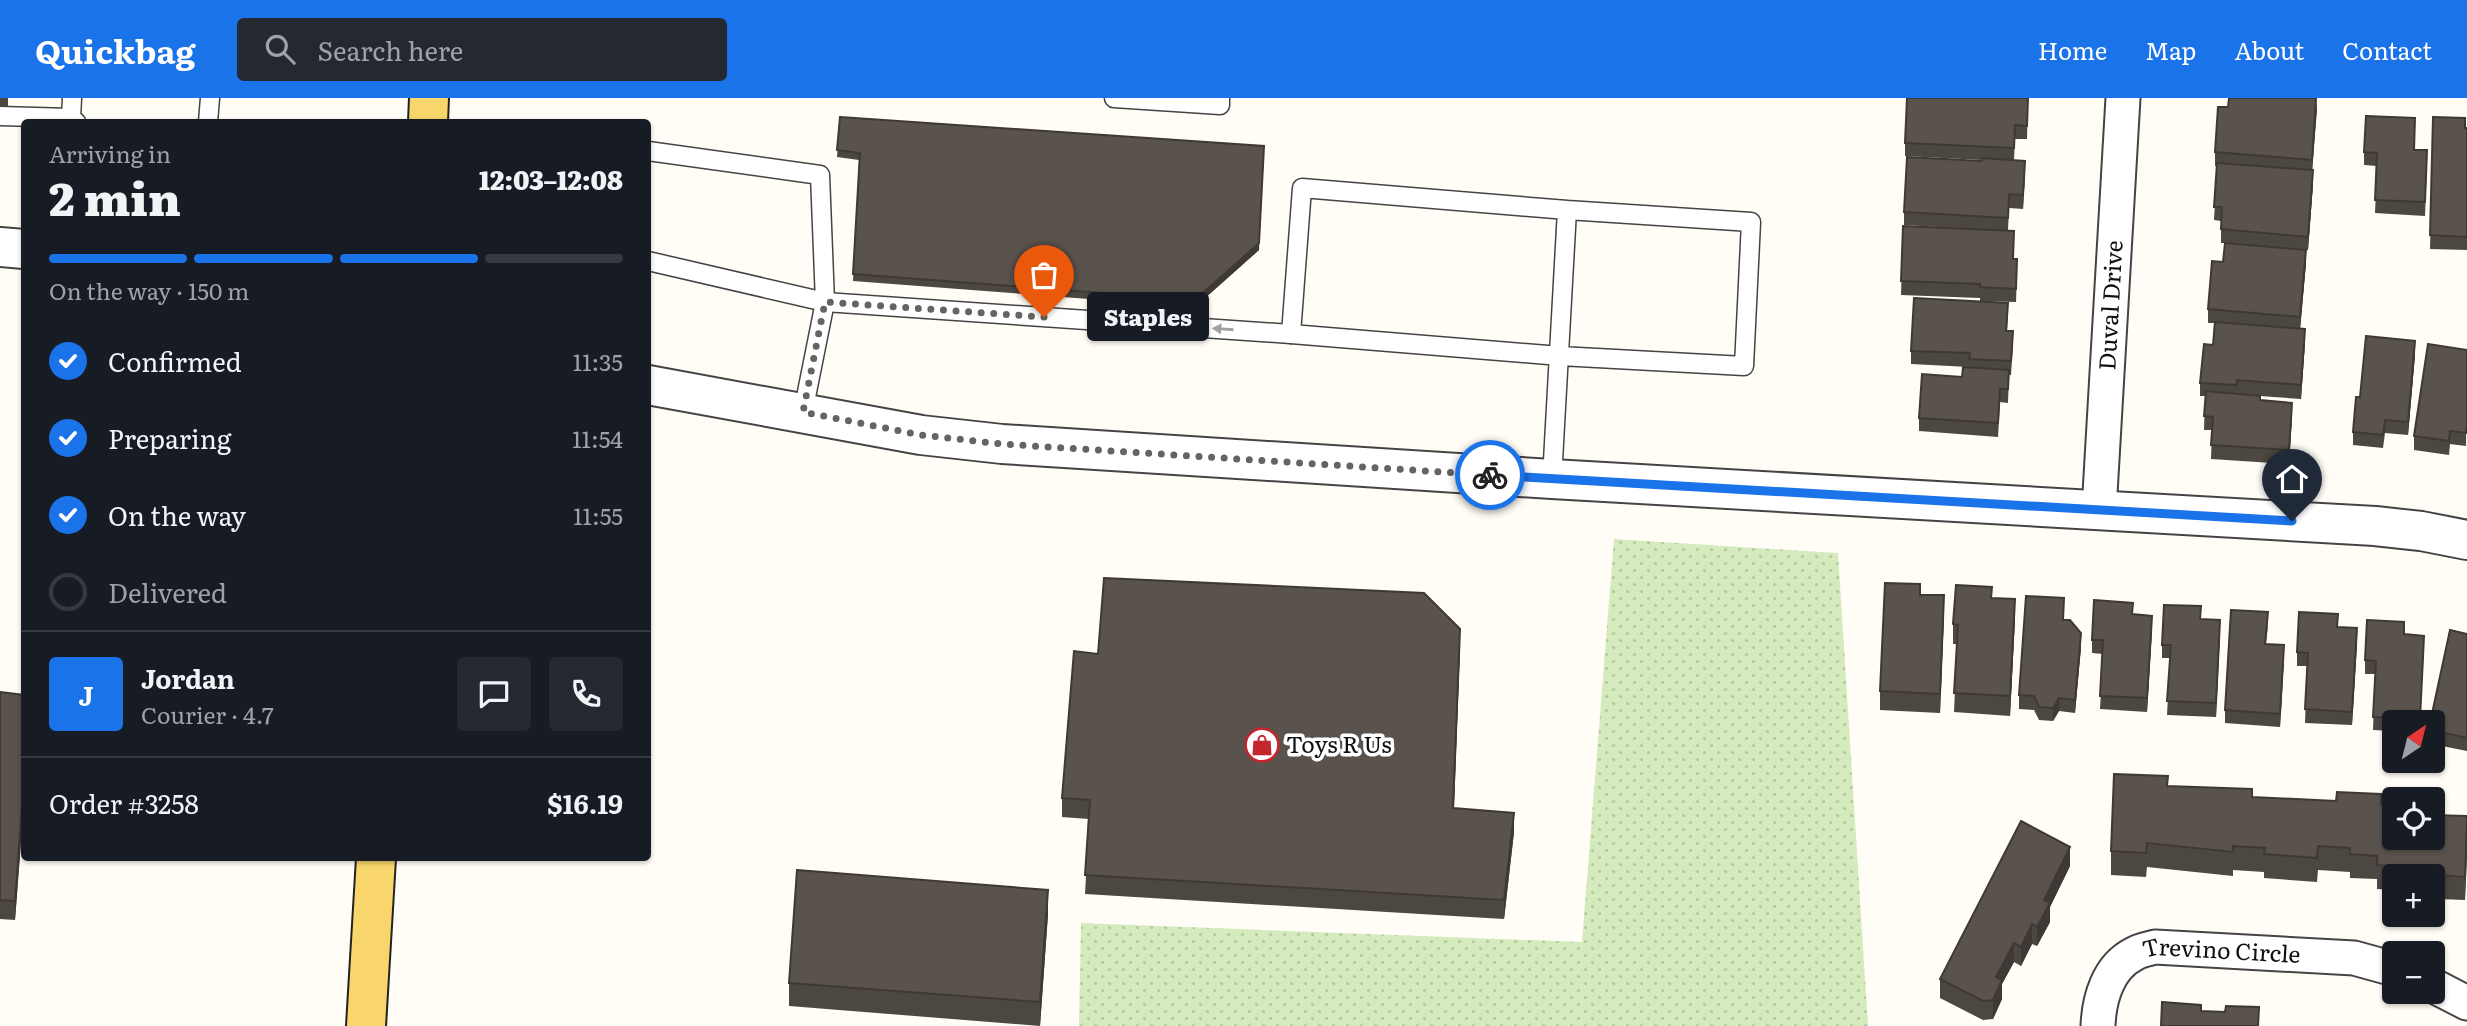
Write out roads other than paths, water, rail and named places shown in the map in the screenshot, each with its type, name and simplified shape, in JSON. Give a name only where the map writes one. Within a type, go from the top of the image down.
[{"type":"main road","points":[[428,119],[429,98]]},
{"type":"main road","points":[[366,1026],[376,861]]},
{"type":"street","name":"Duval Drive","points":[[2099,511],[2123,98]]},
{"type":"street","points":[[0,247],[21,249]]},
{"type":"street","points":[[651,386],[921,435],[1002,444],[1552,479],[2375,526],[2467,540]]},
{"type":"street","name":"Trevino Circle","points":[[2098,1026],[2103,992],[2115,969],[2132,954],[2155,947],[2354,958],[2382,966]]},
{"type":"street","points":[[2445,992],[2467,1003]]},
{"type":"lane","points":[[72,98],[73,119]]},
{"type":"lane","points":[[208,119],[210,98]]},
{"type":"lane","points":[[1114,98],[1220,105],[1220,98]]},
{"type":"lane","points":[[0,116],[55,119]]},
{"type":"lane","points":[[651,151],[820,175],[825,302],[803,412]]},
{"type":"lane","points":[[651,262],[825,302],[1291,334],[1560,356],[1744,366],[1751,222],[1567,210],[1302,187],[1291,334]]},
{"type":"lane","points":[[1552,479],[1567,210]]},
{"type":"place","name":"Staples","points":[[1044,317]]},
{"type":"place","name":"Toys R Us","points":[[1262,745]]}]
